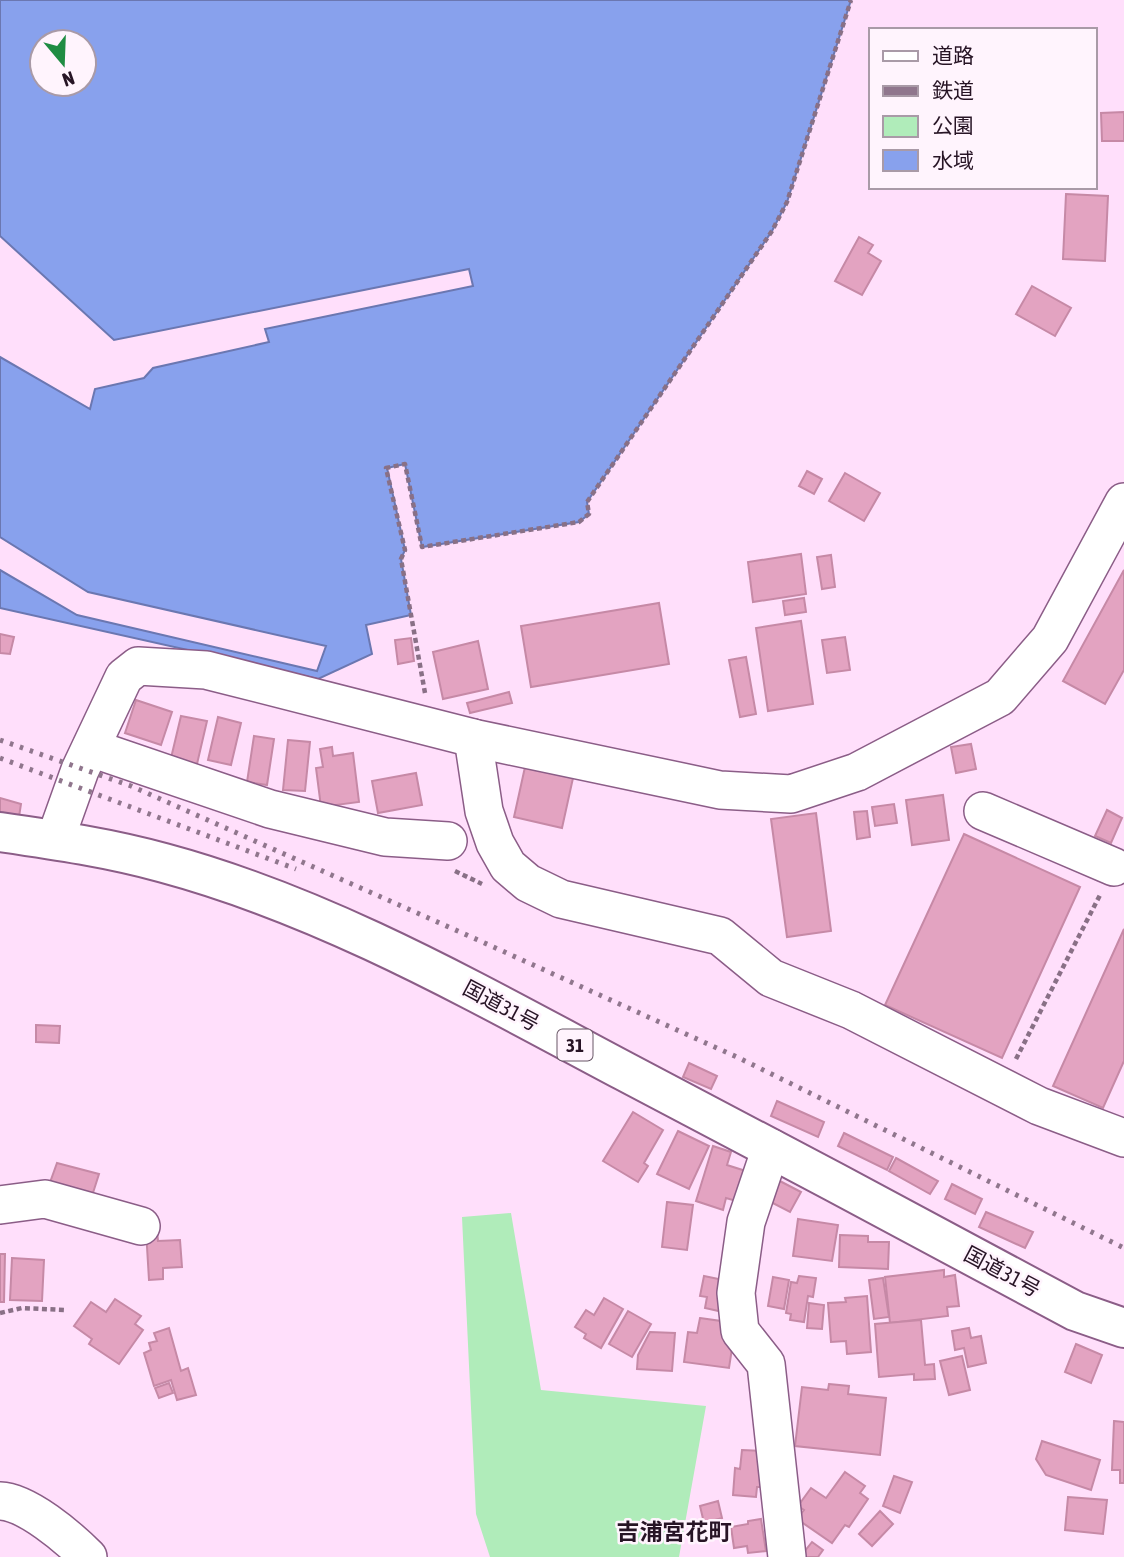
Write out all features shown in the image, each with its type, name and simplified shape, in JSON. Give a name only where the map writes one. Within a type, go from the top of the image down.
[{"type":"highway","name":"国道31号","points":[[0,832],[55,840],[164,863],[267,897],[382,944],[1075,1311],[1124,1328]]},
{"type":"street","points":[[55,840],[80,770],[124,677],[138,666],[206,670],[473,738],[720,790],[792,794],[857,772],[1000,697],[1050,639],[1124,502]]},
{"type":"street","points":[[473,738],[484,811],[495,843],[508,866],[528,883],[561,899],[720,936],[771,978],[851,1010],[1001,1088],[1124,1138]]},
{"type":"street","points":[[91,748],[270,809],[384,837],[452,850]]},
{"type":"street","points":[[983,811],[1114,867]]},
{"type":"street","points":[[771,1148],[746,1222],[736,1293],[740,1331],[766,1364],[787,1557]]},
{"type":"street","points":[[0,1205],[45,1199],[141,1226]]},
{"type":"street","points":[[0,1501],[14,1502],[61,1531],[88,1557]]},
{"type":"path","points":[[425,696],[401,559],[405,550],[386,468],[405,464],[422,547],[579,522],[589,514],[587,502],[772,231],[787,202],[851,0]]},
{"type":"path","points":[[452,850],[454,871],[488,887]]},
{"type":"path","points":[[1001,1088],[1114,867]]},
{"type":"path","points":[[0,1313],[22,1308],[64,1310]]},
{"type":"green space","points":[[511,1213],[541,1390],[706,1406],[679,1557],[490,1557],[476,1514],[462,1217]]},
{"type":"water","points":[[0,0],[851,0],[787,202],[772,231],[587,502],[589,514],[579,522],[422,547],[405,464],[387,468],[405,550],[401,559],[411,615],[366,625],[372,654],[318,679],[0,608],[0,570],[77,615],[317,671],[326,646],[88,592],[0,537],[0,357],[90,409],[95,389],[144,378],[153,368],[269,342],[265,329],[473,286],[469,269],[114,340],[0,236]]},
{"type":"building","points":[[1124,112],[1124,141],[1102,141],[1101,113]]},
{"type":"building","points":[[1066,194],[1108,196],[1105,261],[1063,259]]},
{"type":"building","points":[[859,237],[873,245],[868,253],[881,261],[862,295],[835,281]]},
{"type":"building","points":[[1032,286],[1071,308],[1055,336],[1016,314]]},
{"type":"building","points":[[807,471],[822,479],[814,494],[799,486]]},
{"type":"building","points":[[845,473],[880,493],[864,521],[829,501]]},
{"type":"building","points":[[801,554],[806,594],[753,602],[748,562]]},
{"type":"building","points":[[831,555],[835,587],[822,589],[817,557]]},
{"type":"building","points":[[1124,570],[1124,670],[1105,704],[1063,681]]},
{"type":"building","points":[[804,598],[806,612],[785,615],[783,601]]},
{"type":"building","points":[[659,603],[669,664],[531,687],[521,626]]},
{"type":"building","points":[[801,621],[813,704],[768,711],[756,628]]},
{"type":"building","points":[[0,634],[14,637],[10,654],[0,653]]},
{"type":"building","points":[[845,637],[850,670],[827,673],[822,640]]},
{"type":"building","points":[[411,638],[414,661],[398,664],[395,640]]},
{"type":"building","points":[[478,641],[488,689],[443,699],[433,652]]},
{"type":"building","points":[[746,657],[756,714],[740,717],[729,660]]},
{"type":"building","points":[[509,692],[512,703],[470,713],[467,703]]},
{"type":"building","points":[[136,700],[172,712],[161,745],[125,733]]},
{"type":"building","points":[[181,716],[207,721],[197,764],[171,758]]},
{"type":"building","points":[[218,717],[241,723],[231,765],[208,760]]},
{"type":"building","points":[[254,736],[274,739],[267,785],[247,782]]},
{"type":"building","points":[[288,740],[310,742],[305,791],[283,790]]},
{"type":"building","points":[[971,744],[976,769],[956,773],[951,747]]},
{"type":"building","points":[[332,747],[333,756],[353,753],[359,802],[321,807],[316,768],[323,767],[320,749]]},
{"type":"building","points":[[525,767],[573,778],[562,828],[514,817]]},
{"type":"building","points":[[416,773],[422,805],[378,813],[372,781]]},
{"type":"building","points":[[943,795],[949,840],[912,845],[906,800]]},
{"type":"building","points":[[0,798],[21,804],[18,823],[0,820]]},
{"type":"building","points":[[894,804],[897,823],[875,826],[872,807]]},
{"type":"building","points":[[1107,810],[1122,818],[1111,843],[1095,836]]},
{"type":"building","points":[[867,811],[870,837],[857,839],[854,812]]},
{"type":"building","points":[[816,813],[831,931],[787,937],[771,819]]},
{"type":"building","points":[[964,834],[1080,887],[1002,1058],[885,1005]]},
{"type":"building","points":[[1124,929],[1124,1061],[1103,1108],[1053,1086]]},
{"type":"building","points":[[36,1025],[60,1026],[59,1043],[36,1042]]},
{"type":"building","points":[[689,1063],[717,1076],[711,1089],[683,1077]]},
{"type":"building","points":[[777,1101],[824,1122],[818,1137],[771,1116]]},
{"type":"building","points":[[633,1112],[663,1130],[644,1163],[648,1166],[638,1182],[603,1161]]},
{"type":"building","points":[[678,1131],[709,1146],[689,1189],[657,1174]]},
{"type":"building","points":[[844,1133],[893,1157],[887,1170],[838,1146]]},
{"type":"building","points":[[713,1146],[731,1152],[727,1165],[752,1173],[743,1203],[726,1198],[723,1210],[696,1201]]},
{"type":"building","points":[[896,1158],[938,1181],[930,1194],[889,1171]]},
{"type":"building","points":[[57,1163],[99,1174],[91,1199],[48,1188]]},
{"type":"building","points":[[776,1179],[801,1192],[790,1212],[765,1199]]},
{"type":"building","points":[[952,1184],[982,1199],[975,1214],[945,1199]]},
{"type":"building","points":[[667,1202],[693,1205],[687,1250],[662,1247]]},
{"type":"building","points":[[986,1212],[1033,1232],[1025,1248],[979,1227]]},
{"type":"building","points":[[798,1219],[838,1225],[832,1261],[793,1256]]},
{"type":"building","points":[[146,1230],[157,1230],[158,1241],[180,1240],[182,1267],[163,1268],[163,1279],[149,1280]]},
{"type":"building","points":[[840,1235],[868,1236],[868,1242],[889,1242],[888,1269],[839,1267]]},
{"type":"building","points":[[0,1254],[5,1254],[4,1302],[0,1302]]},
{"type":"building","points":[[12,1258],[44,1260],[42,1301],[10,1300]]},
{"type":"building","points":[[944,1270],[944,1277],[955,1275],[959,1306],[947,1307],[948,1316],[890,1323],[885,1277]]},
{"type":"building","points":[[704,1276],[733,1282],[723,1312],[705,1308],[707,1297],[700,1296]]},
{"type":"building","points":[[799,1276],[816,1278],[813,1297],[808,1296],[804,1322],[790,1320],[791,1314],[786,1313],[791,1282],[797,1283]]},
{"type":"building","points":[[773,1277],[789,1280],[784,1309],[768,1306]]},
{"type":"building","points":[[883,1278],[889,1317],[874,1319],[869,1280]]},
{"type":"building","points":[[867,1296],[871,1352],[847,1354],[846,1341],[831,1342],[828,1303],[846,1302],[845,1298]]},
{"type":"building","points":[[604,1298],[623,1309],[601,1348],[584,1338],[586,1334],[575,1327],[586,1310],[594,1315]]},
{"type":"building","points":[[115,1299],[141,1316],[135,1324],[143,1330],[119,1364],[89,1344],[92,1339],[74,1326],[91,1302],[106,1312]]},
{"type":"building","points":[[809,1303],[824,1305],[822,1329],[807,1328]]},
{"type":"building","points":[[628,1311],[651,1324],[632,1357],[609,1344]]},
{"type":"building","points":[[700,1318],[721,1321],[733,1342],[729,1368],[684,1362],[688,1332],[697,1333]]},
{"type":"building","points":[[921,1320],[925,1365],[934,1364],[935,1379],[914,1380],[914,1374],[879,1377],[875,1324]]},
{"type":"building","points":[[169,1328],[181,1371],[188,1368],[196,1395],[177,1400],[171,1380],[154,1386],[144,1353],[151,1350],[149,1343],[157,1341],[154,1333]]},
{"type":"building","points":[[969,1328],[971,1338],[981,1336],[986,1363],[968,1367],[964,1348],[955,1350],[952,1331]]},
{"type":"building","points":[[650,1332],[675,1333],[672,1371],[637,1369],[638,1355]]},
{"type":"building","points":[[1076,1344],[1102,1355],[1091,1383],[1065,1372]]},
{"type":"building","points":[[962,1356],[970,1390],[949,1395],[940,1361]]},
{"type":"building","points":[[169,1383],[173,1393],[159,1398],[155,1388]]},
{"type":"building","points":[[829,1384],[849,1386],[848,1394],[886,1398],[880,1455],[795,1446],[802,1387],[828,1390]]},
{"type":"building","points":[[1114,1421],[1124,1422],[1124,1483],[1120,1483],[1120,1470],[1112,1470]]},
{"type":"building","points":[[1042,1441],[1100,1460],[1091,1490],[1046,1475],[1036,1459]]},
{"type":"building","points":[[742,1450],[765,1451],[762,1487],[757,1487],[756,1497],[733,1495],[735,1468],[740,1469]]},
{"type":"building","points":[[845,1472],[865,1486],[860,1493],[868,1499],[849,1527],[845,1525],[832,1543],[797,1519],[804,1510],[798,1506],[811,1488],[826,1498]]},
{"type":"building","points":[[894,1476],[912,1482],[900,1513],[883,1506]]},
{"type":"building","points":[[1068,1497],[1107,1500],[1103,1534],[1065,1530]]},
{"type":"building","points":[[718,1501],[722,1518],[704,1523],[700,1506]]},
{"type":"building","points":[[880,1511],[893,1524],[872,1546],[859,1534]]},
{"type":"building","points":[[761,1519],[766,1551],[748,1553],[747,1546],[734,1548],[731,1527]]},
{"type":"building","points":[[812,1542],[823,1550],[818,1557],[800,1557]]},
{"type":"railway","points":[[0,740],[131,786],[478,940],[739,1058],[1124,1248]]},
{"type":"railway","points":[[0,758],[296,869]]},
{"type":"district","name":"吉浦宮花町","points":[[674,1532]]}]
